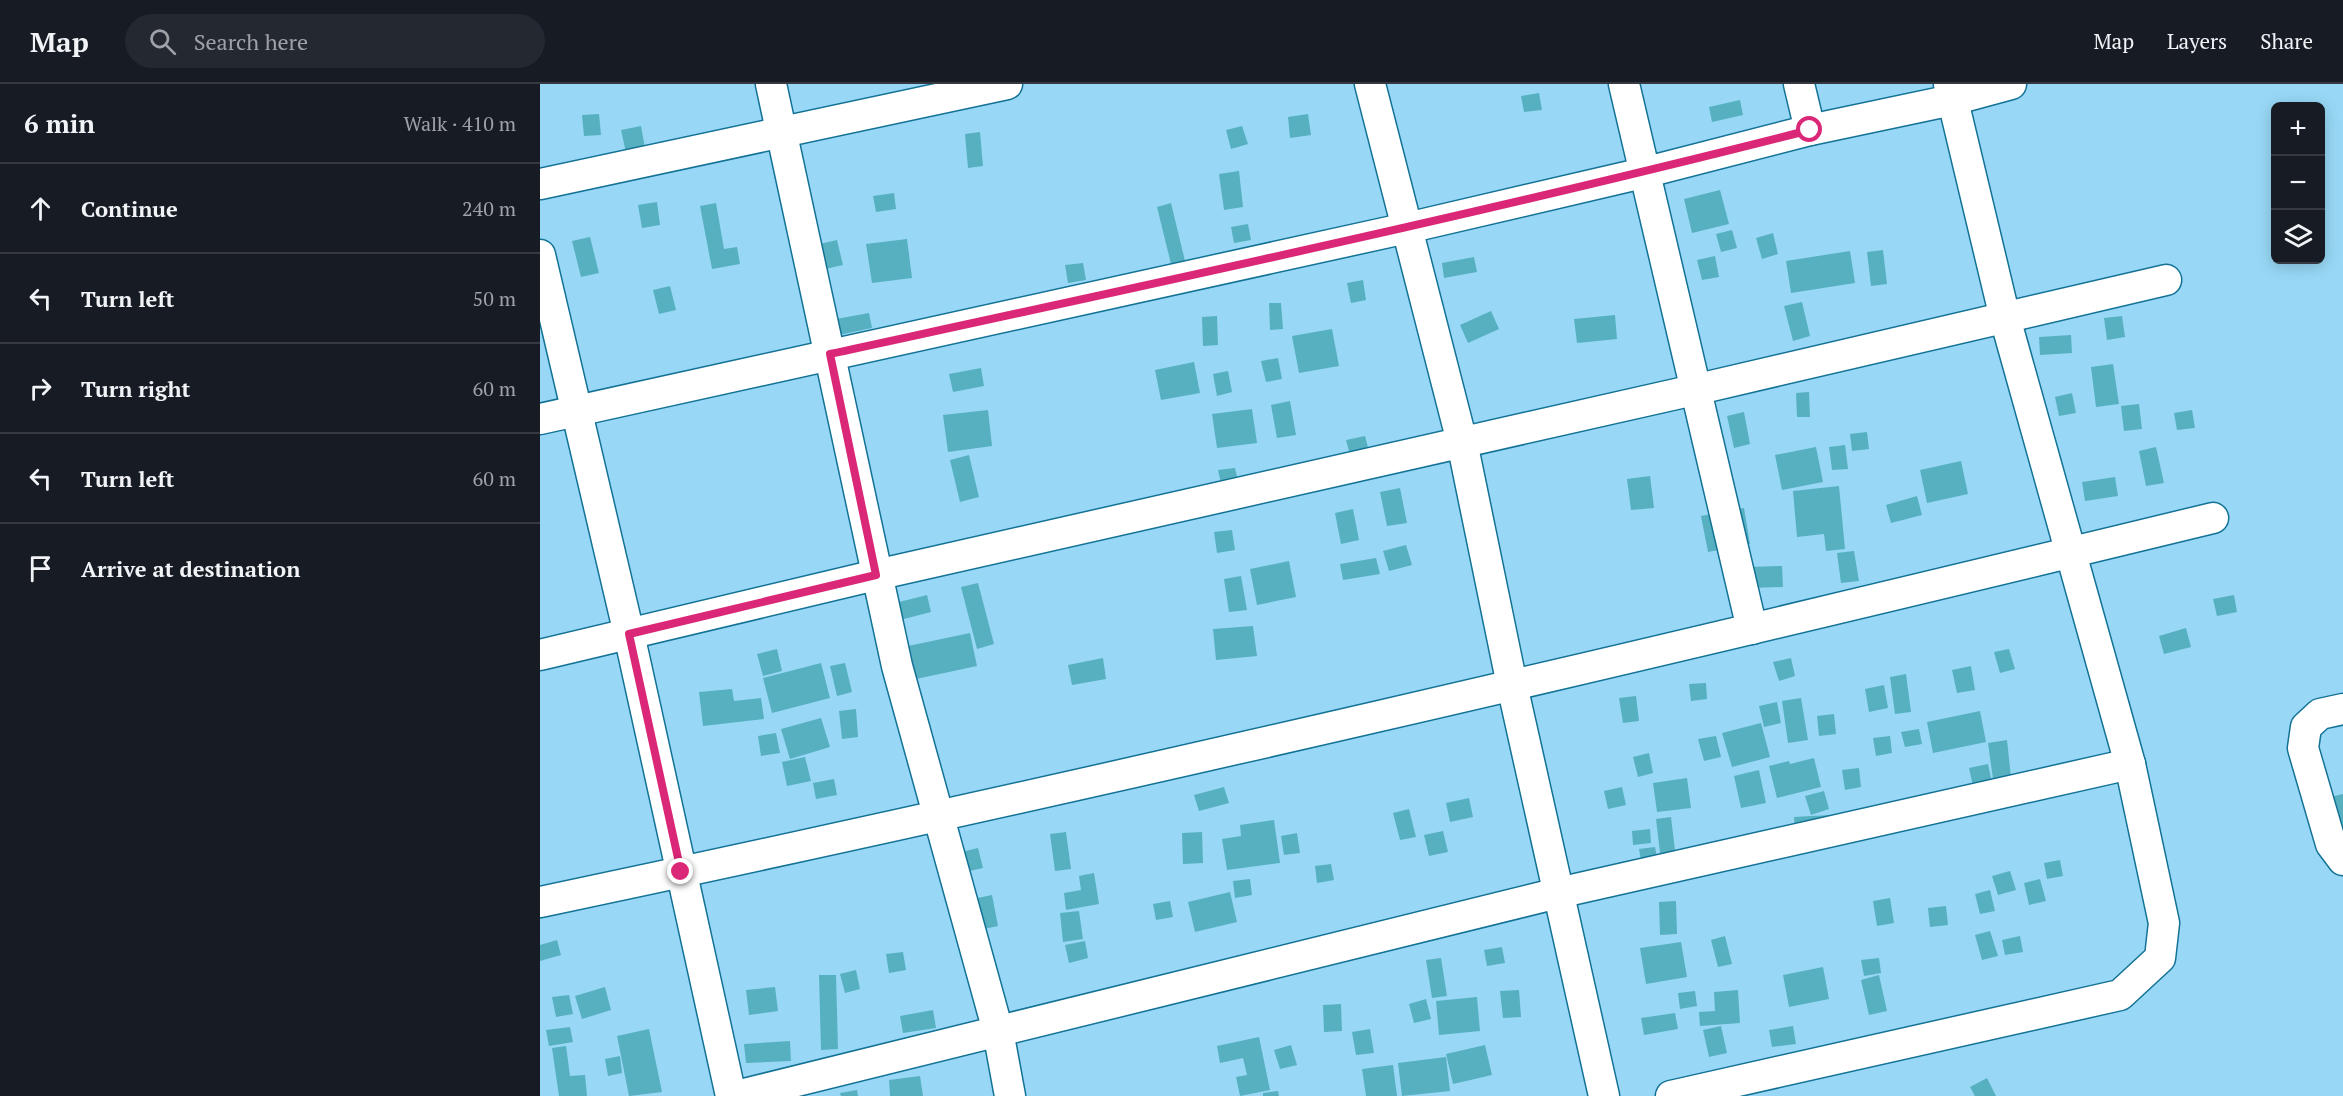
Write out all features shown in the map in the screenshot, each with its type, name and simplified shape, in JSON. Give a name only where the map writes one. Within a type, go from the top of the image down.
[{"type":"street","points":[[771,84],[897,666],[998,1031],[1010,1096]]},
{"type":"street","points":[[540,184],[1007,84]]},
{"type":"street","points":[[1370,84],[1462,442],[1512,685],[1604,1096]]},
{"type":"street","points":[[1624,84],[1643,173],[1752,629]]},
{"type":"street","points":[[1799,84],[1810,130]]},
{"type":"street","points":[[540,420],[1407,228],[1643,173],[1951,92],[2011,84]]},
{"type":"street","points":[[1680,1095],[2120,995],[2160,958],[2164,923],[2130,764],[2005,318],[1951,92]]},
{"type":"street","points":[[540,255],[629,634],[731,1096]]},
{"type":"street","points":[[540,655],[876,575],[1694,390],[2166,279]]},
{"type":"street","points":[[540,902],[939,815],[1512,685],[2213,518]]},
{"type":"street","points":[[2343,709],[2320,714],[2307,727],[2303,748],[2331,844],[2343,860]]},
{"type":"street","points":[[736,1096],[1558,893],[2130,764]]},
{"type":"building","points":[[1539,93],[1542,110],[1524,112],[1521,96]]},
{"type":"building","points":[[1740,100],[1743,115],[1712,122],[1709,107]]},
{"type":"building","points":[[599,114],[601,135],[584,136],[582,115]]},
{"type":"building","points":[[1308,114],[1311,135],[1290,138],[1288,117]]},
{"type":"building","points":[[641,126],[647,159],[628,162],[621,130]]},
{"type":"building","points":[[1242,126],[1248,144],[1231,149],[1226,130]]},
{"type":"building","points":[[980,132],[983,166],[968,168],[965,134]]},
{"type":"building","points":[[1239,171],[1243,207],[1224,210],[1219,174]]},
{"type":"building","points":[[1720,190],[1729,224],[1692,233],[1684,199]]},
{"type":"building","points":[[894,193],[896,209],[876,212],[873,196]]},
{"type":"building","points":[[657,202],[660,225],[642,228],[638,205]]},
{"type":"building","points":[[716,203],[724,249],[737,247],[740,264],[712,269],[700,206]]},
{"type":"building","points":[[1171,203],[1185,261],[1171,264],[1157,207]]},
{"type":"building","points":[[1248,224],[1251,240],[1234,243],[1231,227]]},
{"type":"building","points":[[1732,230],[1737,248],[1721,252],[1716,234]]},
{"type":"building","points":[[1773,233],[1778,254],[1762,259],[1756,238]]},
{"type":"building","points":[[590,237],[599,273],[581,277],[572,241]]},
{"type":"building","points":[[907,239],[912,278],[872,283],[866,244]]},
{"type":"building","points":[[837,240],[843,265],[821,270],[815,245]]},
{"type":"building","points":[[1883,250],[1887,284],[1871,286],[1867,252]]},
{"type":"building","points":[[1850,251],[1855,283],[1791,293],[1786,261]]},
{"type":"building","points":[[1715,256],[1719,277],[1702,280],[1697,260]]},
{"type":"building","points":[[1474,257],[1477,272],[1444,278],[1442,263]]},
{"type":"building","points":[[1083,263],[1086,280],[1068,283],[1065,265]]},
{"type":"building","points":[[1363,280],[1366,300],[1351,303],[1347,283]]},
{"type":"building","points":[[670,286],[676,310],[659,314],[653,290]]},
{"type":"building","points":[[1802,302],[1810,336],[1793,341],[1784,306]]},
{"type":"building","points":[[1269,303],[1281,303],[1283,329],[1270,330]]},
{"type":"building","points":[[1491,311],[1499,329],[1468,343],[1460,325]]},
{"type":"building","points":[[869,313],[872,328],[839,335],[836,319]]},
{"type":"building","points":[[1615,315],[1617,339],[1577,343],[1574,319]]},
{"type":"building","points":[[1217,316],[1218,345],[1203,346],[1202,317]]},
{"type":"building","points":[[2122,316],[2125,337],[2107,340],[2104,318]]},
{"type":"building","points":[[1332,329],[1339,366],[1299,373],[1292,336]]},
{"type":"building","points":[[2071,335],[2072,353],[2040,355],[2039,337]]},
{"type":"building","points":[[1278,358],[1282,379],[1266,382],[1261,361]]},
{"type":"building","points":[[1194,362],[1200,393],[1161,400],[1155,370]]},
{"type":"building","points":[[2113,364],[2119,404],[2096,407],[2091,367]]},
{"type":"building","points":[[981,368],[984,386],[953,392],[949,374]]},
{"type":"building","points":[[1228,371],[1232,392],[1217,396],[1213,374]]},
{"type":"building","points":[[1809,392],[1810,417],[1797,417],[1796,393]]},
{"type":"building","points":[[2072,393],[2076,413],[2059,416],[2055,397]]},
{"type":"building","points":[[1290,401],[1296,435],[1277,438],[1271,405]]},
{"type":"building","points":[[2139,404],[2142,429],[2124,431],[2121,406]]},
{"type":"building","points":[[1252,409],[1257,443],[1217,448],[1212,414]]},
{"type":"building","points":[[988,410],[992,446],[948,452],[943,415]]},
{"type":"building","points":[[2192,410],[2195,428],[2177,430],[2174,413]]},
{"type":"building","points":[[1744,412],[1750,444],[1734,448],[1727,416]]},
{"type":"building","points":[[1867,432],[1869,449],[1852,451],[1850,434]]},
{"type":"building","points":[[1365,436],[1369,451],[1350,455],[1346,440]]},
{"type":"building","points":[[1845,445],[1848,469],[1832,470],[1829,447]]},
{"type":"building","points":[[1816,447],[1823,482],[1782,490],[1775,455]]},
{"type":"building","points":[[2156,447],[2164,483],[2146,486],[2139,451]]},
{"type":"building","points":[[969,455],[979,497],[960,502],[950,460]]},
{"type":"building","points":[[1961,461],[1968,494],[1927,503],[1920,470]]},
{"type":"building","points":[[1235,468],[1239,485],[1222,488],[1218,470]]},
{"type":"building","points":[[1650,476],[1654,508],[1631,510],[1627,479]]},
{"type":"building","points":[[2115,477],[2118,496],[2085,501],[2082,482]]},
{"type":"building","points":[[1839,486],[1845,549],[1826,551],[1824,534],[1797,537],[1793,491]]},
{"type":"building","points":[[1400,488],[1407,523],[1387,526],[1380,492]]},
{"type":"building","points":[[1917,496],[1922,515],[1891,523],[1886,505]]},
{"type":"building","points":[[1744,508],[1750,544],[1708,552],[1701,516]]},
{"type":"building","points":[[1353,509],[1359,540],[1341,544],[1335,513]]},
{"type":"building","points":[[1232,530],[1235,550],[1217,553],[1214,532]]},
{"type":"building","points":[[1406,545],[1412,565],[1389,571],[1383,551]]},
{"type":"building","points":[[1854,551],[1859,581],[1841,583],[1837,553]]},
{"type":"building","points":[[1376,558],[1380,574],[1343,580],[1340,564]]},
{"type":"building","points":[[1289,561],[1296,597],[1257,605],[1250,569]]},
{"type":"building","points":[[1782,566],[1783,587],[1749,588],[1748,567]]},
{"type":"building","points":[[1241,576],[1247,610],[1229,612],[1224,579]]},
{"type":"building","points":[[978,583],[994,644],[977,649],[961,587]]},
{"type":"building","points":[[927,595],[931,612],[900,620],[895,603]]},
{"type":"building","points":[[2234,595],[2237,612],[2217,616],[2213,599]]},
{"type":"building","points":[[1253,626],[1257,656],[1216,660],[1213,629]]},
{"type":"building","points":[[2186,628],[2191,647],[2164,654],[2159,636]]},
{"type":"building","points":[[970,633],[977,666],[916,679],[908,646]]},
{"type":"building","points":[[777,649],[782,671],[763,676],[757,654]]},
{"type":"building","points":[[2009,649],[2015,669],[2000,673],[1994,652]]},
{"type":"building","points":[[1103,658],[1106,679],[1072,685],[1068,665]]},
{"type":"building","points":[[1791,658],[1795,676],[1779,681],[1773,662]]},
{"type":"building","points":[[821,663],[830,698],[772,713],[763,678]]},
{"type":"building","points":[[845,663],[852,692],[837,696],[830,666]]},
{"type":"building","points":[[1971,666],[1975,690],[1957,693],[1952,670]]},
{"type":"building","points":[[1906,674],[1911,712],[1895,714],[1890,677]]},
{"type":"building","points":[[1706,683],[1707,699],[1691,701],[1689,684]]},
{"type":"building","points":[[1884,685],[1888,708],[1869,712],[1865,689]]},
{"type":"building","points":[[732,689],[734,701],[761,698],[764,719],[703,726],[699,692]]},
{"type":"building","points":[[1636,696],[1639,721],[1623,723],[1619,698]]},
{"type":"building","points":[[1801,698],[1808,740],[1788,743],[1782,701]]},
{"type":"building","points":[[1777,702],[1781,723],[1764,727],[1759,706]]},
{"type":"building","points":[[856,709],[858,737],[842,739],[839,711]]},
{"type":"building","points":[[1980,711],[1986,742],[1933,753],[1927,722]]},
{"type":"building","points":[[1834,714],[1836,734],[1819,736],[1817,716]]},
{"type":"building","points":[[821,718],[830,747],[790,759],[781,729]]},
{"type":"building","points":[[1761,723],[1770,757],[1732,767],[1722,733]]},
{"type":"building","points":[[1919,729],[1922,744],[1905,747],[1901,732]]},
{"type":"building","points":[[776,733],[780,753],[761,756],[758,736]]},
{"type":"building","points":[[1716,736],[1721,757],[1704,761],[1698,739]]},
{"type":"building","points":[[1890,736],[1892,753],[1876,756],[1873,738]]},
{"type":"building","points":[[2007,740],[2011,777],[1993,779],[1988,743]]},
{"type":"building","points":[[1649,753],[1653,773],[1638,777],[1633,757]]},
{"type":"building","points":[[805,757],[811,781],[787,786],[782,762]]},
{"type":"building","points":[[1814,758],[1821,787],[1777,798],[1769,766]]},
{"type":"building","points":[[1988,764],[1992,783],[1973,786],[1969,768]]},
{"type":"building","points":[[1859,768],[1861,787],[1845,790],[1842,770]]},
{"type":"building","points":[[1759,770],[1766,803],[1741,808],[1734,776]]},
{"type":"building","points":[[1687,778],[1691,808],[1657,812],[1653,783]]},
{"type":"building","points":[[834,779],[837,795],[816,799],[813,783]]},
{"type":"building","points":[[1224,787],[1229,803],[1199,811],[1194,795]]},
{"type":"building","points":[[1622,787],[1626,805],[1608,809],[1604,791]]},
{"type":"building","points":[[1824,791],[1829,809],[1811,815],[1805,796]]},
{"type":"building","points":[[2343,794],[2343,830],[2334,832],[2326,798]]},
{"type":"building","points":[[1469,798],[1473,817],[1450,822],[1446,803]]},
{"type":"building","points":[[1409,809],[1416,837],[1400,840],[1393,813]]},
{"type":"building","points":[[1830,815],[1831,830],[1795,833],[1794,817]]},
{"type":"building","points":[[1671,817],[1676,859],[1661,861],[1656,819]]},
{"type":"building","points":[[1274,820],[1280,863],[1227,870],[1222,839],[1241,836],[1240,825]]},
{"type":"building","points":[[1650,829],[1651,843],[1633,845],[1632,831]]},
{"type":"building","points":[[1443,831],[1448,852],[1429,856],[1424,835]]},
{"type":"building","points":[[1066,832],[1071,869],[1055,871],[1050,834]]},
{"type":"building","points":[[1202,832],[1203,863],[1183,864],[1182,833]]},
{"type":"building","points":[[1297,833],[1300,853],[1284,855],[1281,836]]},
{"type":"building","points":[[1655,847],[1658,863],[1642,866],[1639,849]]},
{"type":"building","points":[[978,848],[983,868],[961,873],[957,853]]},
{"type":"building","points":[[2060,860],[2063,876],[2047,879],[2044,863]]},
{"type":"building","points":[[1331,864],[1334,880],[1317,883],[1315,866]]},
{"type":"building","points":[[2010,871],[2016,890],[1998,895],[1992,876]]},
{"type":"building","points":[[1094,873],[1099,904],[1066,910],[1064,893],[1081,890],[1079,876]]},
{"type":"building","points":[[1250,879],[1252,895],[1235,898],[1233,881]]},
{"type":"building","points":[[2040,879],[2046,901],[2029,905],[2024,883]]},
{"type":"building","points":[[1990,890],[1995,911],[1980,914],[1975,894]]},
{"type":"building","points":[[1230,892],[1237,922],[1195,932],[1188,902]]},
{"type":"building","points":[[992,895],[998,926],[974,931],[968,900]]},
{"type":"building","points":[[1890,898],[1894,923],[1877,926],[1873,901]]},
{"type":"building","points":[[1170,901],[1173,917],[1156,920],[1153,904]]},
{"type":"building","points":[[1676,901],[1677,934],[1660,935],[1659,902]]},
{"type":"building","points":[[1946,906],[1948,925],[1930,927],[1928,908]]},
{"type":"building","points":[[1079,911],[1083,939],[1063,942],[1060,913]]},
{"type":"building","points":[[1990,931],[1998,956],[1982,960],[1975,935]]},
{"type":"building","points":[[1725,936],[1732,964],[1718,967],[1711,940]]},
{"type":"building","points":[[2020,936],[2023,952],[2005,955],[2002,940]]},
{"type":"building","points":[[557,940],[561,955],[540,961],[540,945]]},
{"type":"building","points":[[1085,941],[1088,958],[1069,963],[1065,945]]},
{"type":"building","points":[[1681,942],[1687,977],[1646,984],[1640,948]]},
{"type":"building","points":[[1502,947],[1505,963],[1487,966],[1484,950]]},
{"type":"building","points":[[903,952],[906,970],[889,973],[886,954]]},
{"type":"building","points":[[1441,958],[1447,996],[1432,998],[1426,960]]},
{"type":"building","points":[[1879,958],[1881,973],[1864,976],[1861,960]]},
{"type":"building","points":[[1823,967],[1829,999],[1789,1007],[1783,975]]},
{"type":"building","points":[[856,970],[860,989],[845,993],[840,974]]},
{"type":"building","points":[[819,975],[836,975],[838,1049],[821,1050]]},
{"type":"building","points":[[1879,975],[1887,1011],[1869,1015],[1861,980]]},
{"type":"building","points":[[605,987],[611,1010],[582,1019],[575,996]]},
{"type":"building","points":[[775,987],[778,1011],[749,1015],[746,990]]},
{"type":"building","points":[[1519,990],[1521,1017],[1503,1018],[1500,991]]},
{"type":"building","points":[[1738,990],[1740,1023],[1700,1026],[1699,1012],[1715,1011],[1714,992]]},
{"type":"building","points":[[1695,991],[1697,1006],[1680,1009],[1678,993]]},
{"type":"building","points":[[569,995],[573,1014],[556,1017],[552,997]]},
{"type":"building","points":[[1477,997],[1480,1031],[1439,1035],[1436,1001]]},
{"type":"building","points":[[1426,999],[1431,1019],[1414,1023],[1409,1004]]},
{"type":"building","points":[[1341,1004],[1342,1031],[1324,1032],[1323,1005]]},
{"type":"building","points":[[933,1010],[936,1028],[903,1033],[900,1016]]},
{"type":"building","points":[[1675,1013],[1678,1029],[1644,1035],[1641,1018]]},
{"type":"building","points":[[1721,1026],[1727,1053],[1709,1057],[1703,1030]]},
{"type":"building","points":[[1793,1026],[1796,1044],[1772,1047],[1769,1030]]},
{"type":"building","points":[[570,1027],[573,1042],[549,1046],[546,1030]]},
{"type":"building","points":[[649,1029],[662,1092],[629,1096],[617,1036]]},
{"type":"building","points":[[1370,1029],[1374,1053],[1356,1055],[1352,1032]]},
{"type":"building","points":[[1259,1037],[1270,1090],[1240,1096],[1236,1077],[1247,1075],[1243,1058],[1220,1063],[1217,1046]]},
{"type":"building","points":[[790,1041],[791,1061],[746,1063],[744,1044]]},
{"type":"building","points":[[1291,1045],[1297,1065],[1280,1069],[1274,1050]]},
{"type":"building","points":[[1485,1045],[1492,1075],[1453,1084],[1446,1054]]},
{"type":"building","points":[[566,1046],[570,1076],[585,1075],[587,1096],[559,1096],[552,1048]]},
{"type":"building","points":[[620,1056],[622,1073],[608,1076],[605,1059]]},
{"type":"building","points":[[1446,1057],[1450,1091],[1402,1096],[1398,1063]]},
{"type":"building","points":[[1393,1065],[1397,1096],[1366,1096],[1362,1069]]},
{"type":"building","points":[[920,1076],[923,1096],[890,1096],[889,1080]]},
{"type":"building","points":[[1987,1078],[1996,1096],[1975,1096],[1970,1087]]},
{"type":"building","points":[[857,1090],[858,1096],[841,1096],[840,1093]]},
{"type":"building","points":[[1278,1091],[1279,1096],[1263,1096],[1263,1093]]},
{"type":"route","points":[[681,872],[629,634],[876,575],[830,354],[1407,228],[1643,173],[1810,130]]}]
